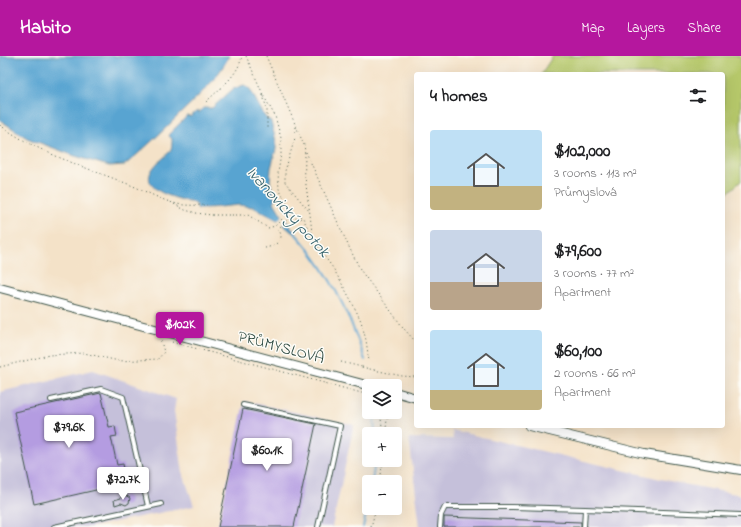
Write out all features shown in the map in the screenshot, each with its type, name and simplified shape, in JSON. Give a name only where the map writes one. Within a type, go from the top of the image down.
[{"type":"street","name":"PRŮMYSLOVÁ","points":[[0,288],[362,388]]},
{"type":"street","points":[[402,394],[414,397]]},
{"type":"street","points":[[537,428],[644,454],[741,470]]},
{"type":"lane","points":[[51,400],[101,389],[123,398],[148,506]]},
{"type":"lane","points":[[243,405],[340,426],[318,527]]},
{"type":"lane","points":[[54,527],[161,504]]},
{"type":"lane","points":[[440,527],[441,515],[445,508],[449,507],[512,507],[741,514]]},
{"type":"lane","points":[[584,527],[585,509]]},
{"type":"path","points":[[206,102],[234,75],[240,65],[242,56]]},
{"type":"path","points":[[246,56],[266,104],[267,128]]},
{"type":"path","points":[[266,56],[306,152],[361,271],[414,340]]},
{"type":"path","points":[[262,93],[270,105],[279,128],[281,145],[278,184],[281,193],[291,210],[302,218],[351,300],[361,321],[365,334],[369,360]]},
{"type":"path","points":[[0,125],[29,143],[64,160],[129,184],[185,210],[211,215],[248,215],[268,228],[272,228],[278,224],[291,210]]},
{"type":"path","points":[[295,125],[295,138],[285,171],[285,182],[307,210],[310,211]]},
{"type":"path","points":[[306,152],[305,172],[312,236]]},
{"type":"path","points":[[174,204],[189,206],[207,205]]},
{"type":"path","points":[[265,248],[273,246],[280,238],[281,236],[278,229],[288,218],[302,218]]},
{"type":"path","points":[[0,367],[48,355],[84,353],[119,360],[158,359],[164,352],[159,335]]},
{"type":"path","points":[[341,362],[402,376],[414,377]]},
{"type":"path","points":[[371,527],[374,515]]},
{"type":"shaded area","points":[[93,370],[176,399],[174,411],[183,473],[194,506],[90,527],[0,527],[0,392]]},
{"type":"shaded area","points":[[244,401],[354,425],[332,527],[218,527]]},
{"type":"shaded area","points":[[452,430],[678,483],[741,495],[741,527],[420,527],[409,438],[453,439]]},
{"type":"green space","points":[[553,56],[741,56],[741,181],[725,195],[725,72],[542,72]]},
{"type":"water","points":[[0,56],[229,56],[207,87],[146,147],[125,165],[109,166],[75,156],[27,138],[0,120]]},
{"type":"water","points":[[244,85],[250,89],[265,117],[271,122],[276,141],[270,181],[275,200],[274,202],[295,232],[293,233],[276,219],[253,207],[239,205],[198,209],[195,203],[170,196],[155,188],[150,182],[150,175],[154,167],[168,154],[171,149],[172,139],[168,135],[187,116],[190,117],[197,111],[199,113],[203,108],[212,108],[233,89]]},
{"type":"pier","points":[[284,214],[288,219],[281,226],[276,222]]},
{"type":"building","points":[[101,393],[109,427],[115,426],[117,436],[111,437],[117,465],[123,464],[127,483],[34,504],[14,412]]},
{"type":"building","points":[[243,409],[316,424],[294,527],[218,527]]},
{"type":"building","points":[[125,495],[130,498],[129,503],[126,505],[121,503],[115,505],[114,500]]},
{"type":"building","points":[[444,517],[581,522],[581,527],[444,527]]},
{"type":"waterway","name":"Ivanovický potok","points":[[293,231],[317,260],[336,291],[352,325],[365,360]]},
{"type":"waterway","name":"Ivanovický potok","points":[[374,419],[375,427]]},
{"type":"waterway","name":"Ivanovický potok","points":[[373,475],[374,467]]},
{"type":"waterway","name":"Ivanovický potok","points":[[363,527],[366,515]]}]
